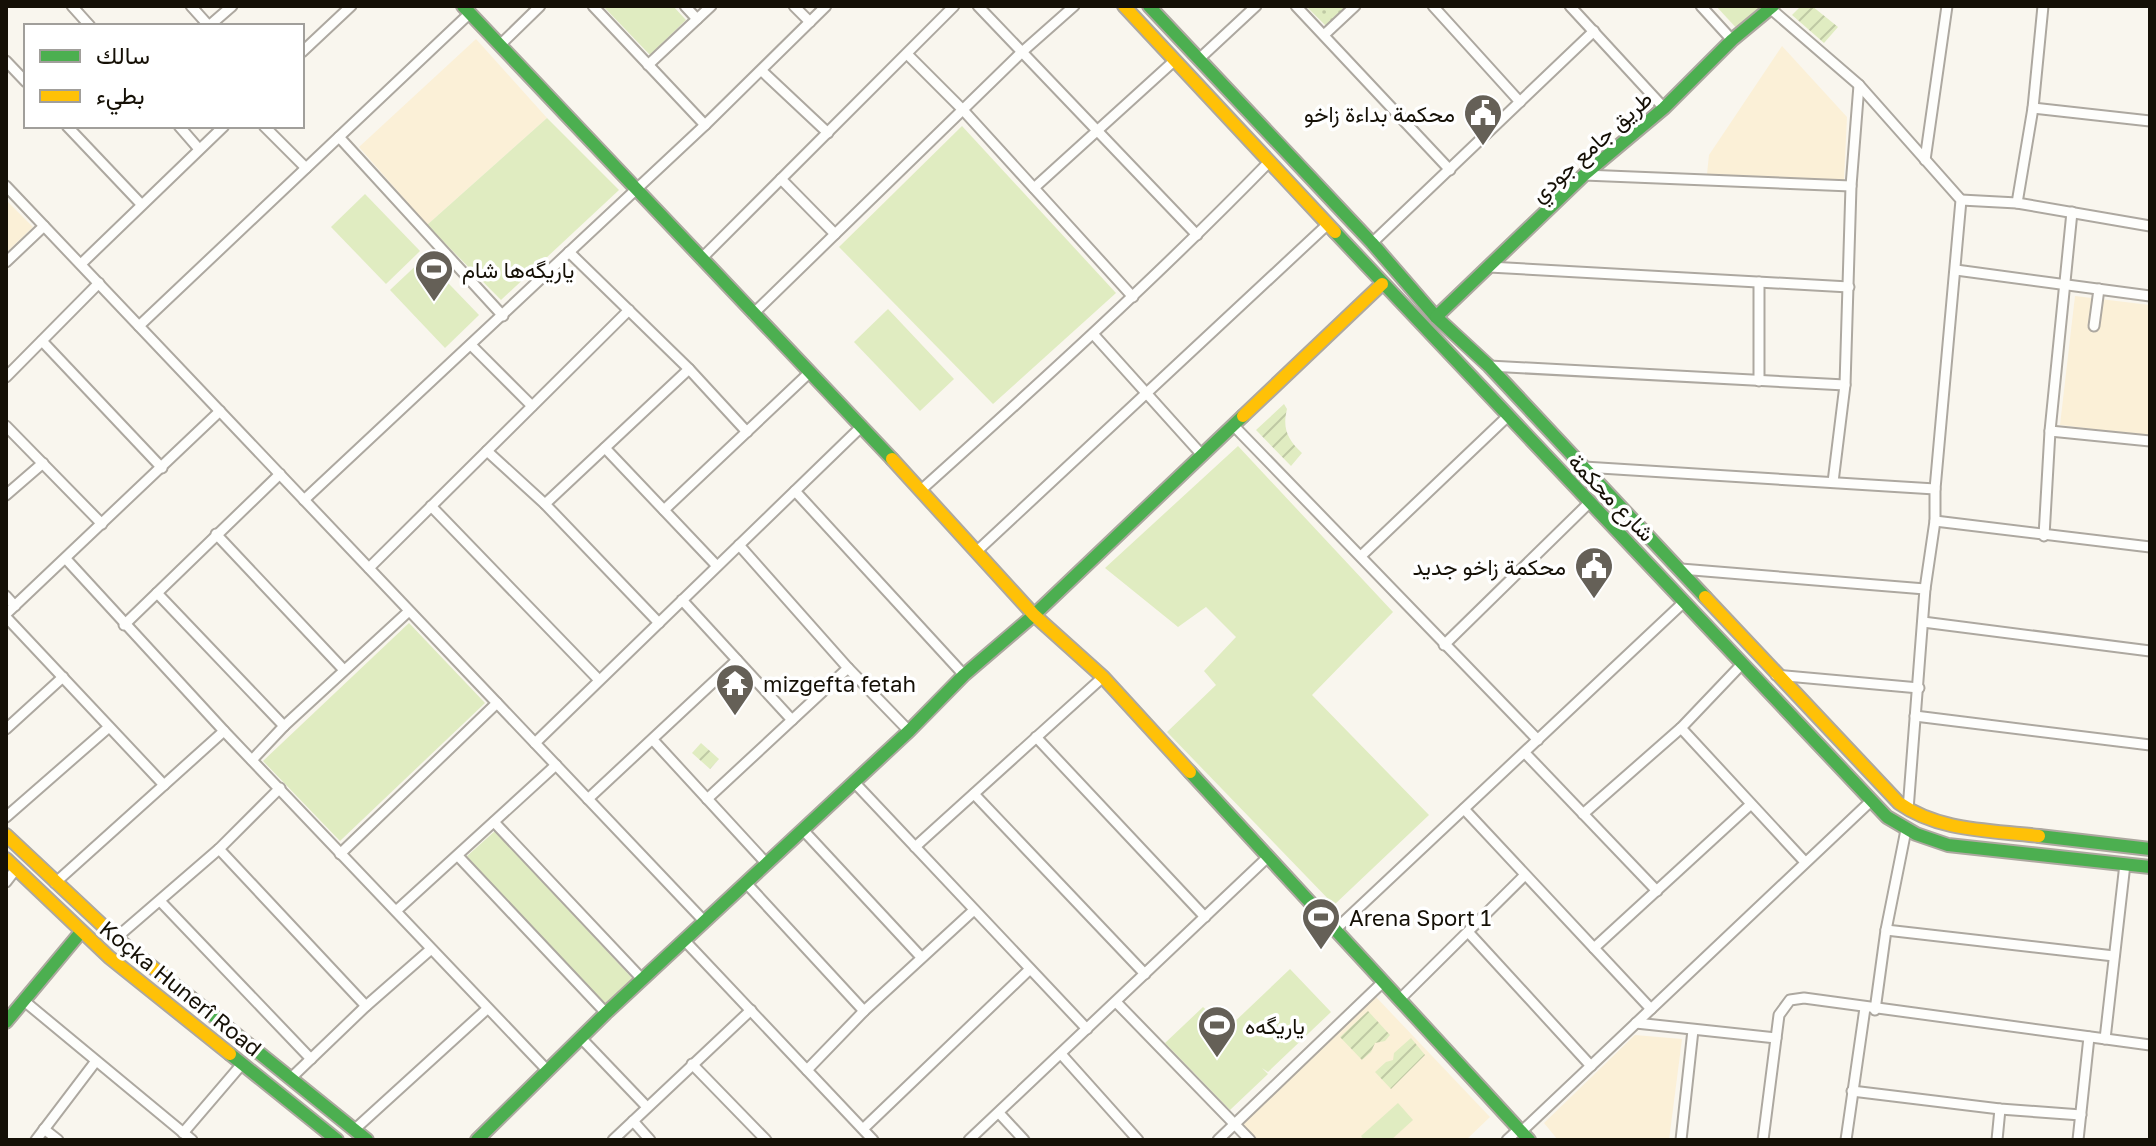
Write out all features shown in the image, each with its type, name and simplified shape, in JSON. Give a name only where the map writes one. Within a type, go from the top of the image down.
[{"type":"main road","name":"شارع محكمة","points":[[1124,6],[1382,284],[1887,817],[1906,830],[1948,845],[2150,867]]},
{"type":"main road","name":"شارع محكمة","points":[[1149,6],[1372,243],[1436,317],[1489,366],[1893,798],[1927,820],[1947,825],[2150,849]]},
{"type":"main road","name":"طريق جامع جودي","points":[[1436,317],[1584,175],[1664,108],[1732,40],[1772,7]]},
{"type":"main road","points":[[467,10],[921,490],[1034,615],[1103,677],[1523,1133]]},
{"type":"main road","points":[[477,1140],[606,1013],[747,884],[964,675],[1034,615],[1382,284]]},
{"type":"main road","points":[[1639,555],[1654,541]]},
{"type":"main road","points":[[6,835],[116,938],[367,1140]]},
{"type":"main road","name":"Koçka Hunerî Road","points":[[6,859],[81,932],[337,1140]]},
{"type":"main road","points":[[6,1022],[81,932]]},
{"type":"main road","points":[[213,1042],[226,1025]]},
{"type":"street","points":[[72,6],[88,24]]},
{"type":"street","points":[[191,6],[207,24]]},
{"type":"street","points":[[211,24],[232,6]]},
{"type":"street","points":[[500,45],[540,6]]},
{"type":"street","points":[[593,6],[705,125]]},
{"type":"street","points":[[685,6],[697,19]]},
{"type":"street","points":[[648,65],[711,6]]},
{"type":"street","points":[[794,6],[810,22]]},
{"type":"street","points":[[304,500],[705,125],[826,6]]},
{"type":"street","points":[[701,259],[954,6]]},
{"type":"street","points":[[978,6],[1197,235]]},
{"type":"street","points":[[753,314],[1022,52],[1074,6]]},
{"type":"street","points":[[1199,59],[1256,6]]},
{"type":"street","points":[[1296,6],[1450,170]]},
{"type":"street","points":[[1324,35],[1355,6]]},
{"type":"street","points":[[1433,6],[1520,102]]},
{"type":"street","points":[[1570,6],[1664,108]]},
{"type":"street","points":[[1701,6],[1732,40]]},
{"type":"street","points":[[1925,160],[1947,6]]},
{"type":"street","points":[[2017,203],[2033,108],[2043,6]]},
{"type":"street","points":[[1772,7],[1859,85],[1961,200],[2017,203],[2150,226]]},
{"type":"street","points":[[304,50],[345,8]]},
{"type":"street","points":[[139,326],[339,137],[467,10]]},
{"type":"street","points":[[1372,243],[1594,31]]},
{"type":"street","points":[[907,54],[963,110],[1133,297]]},
{"type":"street","points":[[6,61],[24,80]]},
{"type":"street","points":[[1034,188],[1174,61]]},
{"type":"street","points":[[762,71],[828,133]]},
{"type":"street","points":[[1833,482],[1845,385],[1851,186],[1859,85]]},
{"type":"street","points":[[2033,108],[2150,121]]},
{"type":"street","points":[[69,128],[141,204]]},
{"type":"street","points":[[181,128],[199,149]]},
{"type":"street","points":[[81,264],[222,128]]},
{"type":"street","points":[[266,128],[306,168]]},
{"type":"street","points":[[339,137],[503,316]]},
{"type":"street","points":[[921,490],[1094,335],[1270,161]]},
{"type":"street","points":[[1584,175],[1851,186]]},
{"type":"street","points":[[781,179],[835,234]]},
{"type":"street","points":[[6,186],[704,921]]},
{"type":"street","points":[[1908,810],[1961,200]]},
{"type":"street","points":[[2044,536],[2050,431],[2072,212]]},
{"type":"street","points":[[976,552],[1328,224]]},
{"type":"street","points":[[6,262],[44,226]]},
{"type":"street","points":[[569,252],[689,369],[747,432]]},
{"type":"street","points":[[1489,267],[1849,287]]},
{"type":"street","points":[[1956,270],[2150,296]]},
{"type":"street","points":[[1759,282],[1759,381]]},
{"type":"street","points":[[6,377],[99,283]]},
{"type":"street","points":[[2094,326],[2099,289]]},
{"type":"street","points":[[369,568],[629,310]]},
{"type":"street","points":[[1094,335],[1202,455]]},
{"type":"street","points":[[42,341],[162,468]]},
{"type":"street","points":[[471,345],[532,406]]},
{"type":"street","points":[[1489,366],[1845,385]]},
{"type":"street","points":[[545,504],[689,369]]},
{"type":"street","points":[[664,510],[809,373]]},
{"type":"street","points":[[164,785],[6,616],[220,411]]},
{"type":"street","points":[[1361,556],[1508,416]]},
{"type":"street","points":[[1233,425],[1538,740]]},
{"type":"street","points":[[6,426],[102,524]]},
{"type":"street","points":[[535,743],[861,427]]},
{"type":"street","points":[[2050,431],[2150,441]]},
{"type":"street","points":[[605,448],[717,566]]},
{"type":"street","points":[[487,451],[545,504],[659,623]]},
{"type":"street","points":[[6,495],[43,463]]},
{"type":"street","points":[[1584,467],[1935,489]]},
{"type":"street","points":[[124,625],[280,474]]},
{"type":"street","points":[[795,491],[964,675]]},
{"type":"street","points":[[1444,645],[1589,503]]},
{"type":"street","points":[[431,506],[599,680]]},
{"type":"street","points":[[1935,521],[2150,547]]},
{"type":"street","points":[[216,534],[343,669]]},
{"type":"street","points":[[739,545],[848,668],[909,731]]},
{"type":"street","points":[[66,559],[124,625],[548,1071]]},
{"type":"street","points":[[1681,569],[1925,589]]},
{"type":"street","points":[[157,593],[284,726]]},
{"type":"street","points":[[6,596],[15,606]]},
{"type":"street","points":[[682,600],[792,720]]},
{"type":"street","points":[[1336,929],[1684,602]]},
{"type":"street","points":[[252,760],[343,669],[409,611]]},
{"type":"street","points":[[1923,622],[2150,651]]},
{"type":"street","points":[[588,799],[737,660]]},
{"type":"street","points":[[1583,814],[1681,728],[1742,664]]},
{"type":"street","points":[[707,799],[848,668]]},
{"type":"street","points":[[1776,675],[1919,688]]},
{"type":"street","points":[[6,729],[63,677]]},
{"type":"street","points":[[915,847],[1103,677]]},
{"type":"street","points":[[340,854],[497,703]]},
{"type":"street","points":[[1915,716],[2150,743]]},
{"type":"street","points":[[6,817],[109,727]]},
{"type":"street","points":[[1681,728],[1805,862]]},
{"type":"street","points":[[55,883],[224,731]]},
{"type":"street","points":[[1036,737],[1205,917]]},
{"type":"street","points":[[653,740],[767,864]]},
{"type":"street","points":[[1525,753],[1657,891]]},
{"type":"street","points":[[396,911],[556,765]]},
{"type":"street","points":[[854,782],[1087,1029]]},
{"type":"street","points":[[116,938],[219,849],[280,788]]},
{"type":"street","points":[[974,794],[1145,974]]},
{"type":"street","points":[[1507,1140],[1523,1133],[1872,800]]},
{"type":"street","points":[[1594,948],[1750,805]]},
{"type":"street","points":[[1464,809],[1651,1009]]},
{"type":"street","points":[[494,822],[642,979]]},
{"type":"street","points":[[803,830],[921,957]]},
{"type":"street","points":[[1846,1140],[1852,1091],[1906,830]]},
{"type":"street","points":[[219,849],[366,1006]]},
{"type":"street","points":[[458,856],[606,1013]]},
{"type":"street","points":[[969,1140],[1269,856]]},
{"type":"street","points":[[2105,1039],[2125,864]]},
{"type":"street","points":[[6,882],[16,869]]},
{"type":"street","points":[[1400,999],[1525,875]]},
{"type":"street","points":[[747,884],[864,1011]]},
{"type":"street","points":[[161,902],[311,1059]]},
{"type":"street","points":[[807,1070],[864,1011],[974,910]]},
{"type":"street","points":[[1886,930],[2114,956]]},
{"type":"street","points":[[1469,933],[1591,1066]]},
{"type":"street","points":[[685,941],[873,1140]]},
{"type":"street","points":[[291,1078],[430,950]]},
{"type":"street","points":[[863,1129],[1030,969]]},
{"type":"street","points":[[1218,1140],[1384,981]]},
{"type":"street","points":[[1763,1140],[1779,1015],[1790,1000],[1804,998],[2150,1045]]},
{"type":"street","points":[[23,1000],[188,1137],[242,1064]]},
{"type":"street","points":[[1116,1002],[1250,1140]]},
{"type":"street","points":[[354,1130],[487,1009]]},
{"type":"street","points":[[613,1140],[751,1010]]},
{"type":"street","points":[[1636,1023],[1776,1038]]},
{"type":"street","points":[[1681,1140],[1693,1030]]},
{"type":"street","points":[[2078,1140],[2089,1037]]},
{"type":"street","points":[[581,1038],[647,1107]]},
{"type":"street","points":[[1061,1054],[1138,1140]]},
{"type":"street","points":[[36,1140],[96,1061]]},
{"type":"street","points":[[692,1064],[766,1140]]},
{"type":"street","points":[[1852,1091],[2000,1109],[2081,1115]]},
{"type":"street","points":[[1997,1140],[2000,1109]]},
{"type":"street","points":[[999,1113],[1024,1140]]},
{"type":"street","points":[[633,1121],[650,1140]]},
{"type":"street","points":[[44,1129],[58,1140]]},
{"type":"shaded area","points":[[476,39],[547,118],[427,225],[359,147]]},
{"type":"shaded area","points":[[1782,46],[1847,117],[1844,180],[1707,174],[1709,155]]},
{"type":"shaded area","points":[[6,200],[33,227],[6,253]]},
{"type":"shaded area","points":[[2075,296],[2150,305],[2150,436],[2060,425]]},
{"type":"shaded area","points":[[1376,997],[1490,1117],[1466,1140],[1256,1140],[1241,1125]]},
{"type":"shaded area","points":[[1635,1035],[1682,1039],[1669,1140],[1558,1140],[1544,1123]]},
{"type":"green space","points":[[603,6],[673,6],[686,20],[650,55]]},
{"type":"green space","points":[[1306,6],[1348,6],[1327,27]]},
{"type":"green space","points":[[1716,6],[1770,6],[1740,32]]},
{"type":"green space","points":[[1801,6],[1812,6],[1838,27],[1824,43],[1792,15]]},
{"type":"green space","points":[[547,118],[619,190],[501,300],[427,225]]},
{"type":"green space","points":[[962,126],[1116,293],[993,404],[839,247]]},
{"type":"green space","points":[[365,194],[420,251],[386,284],[331,227]]},
{"type":"green space","name":"ياريگه‌ها شام","points":[[424,258],[479,315],[445,348],[390,290]]},
{"type":"green space","points":[[888,309],[954,379],[920,411],[854,342]]},
{"type":"green space","points":[[1284,404],[1287,409],[1287,434],[1302,453],[1291,466],[1256,430]]},
{"type":"green space","points":[[1238,446],[1393,612],[1312,695],[1429,815],[1334,905],[1167,732],[1216,685],[1204,671],[1236,637],[1206,607],[1178,627],[1105,568]]},
{"type":"green space","points":[[409,623],[485,703],[340,841],[263,761]]},
{"type":"green space","points":[[701,743],[719,759],[710,769],[692,753]]},
{"type":"green space","points":[[495,831],[633,979],[605,1006],[466,857]]},
{"type":"green space","points":[[1290,969],[1331,1012],[1268,1072],[1262,1068],[1268,1074],[1230,1110],[1165,1043],[1203,1007],[1227,1029]]},
{"type":"green space","points":[[1368,1011],[1390,1035],[1385,1041],[1375,1043],[1362,1060],[1340,1037]]},
{"type":"green space","points":[[1411,1038],[1425,1055],[1391,1089],[1375,1072],[1393,1060],[1394,1053]]},
{"type":"green space","points":[[1398,1103],[1413,1120],[1391,1140],[1364,1140],[1361,1136]]},
{"type":"traffic: fast","points":[[463,6],[892,459]]},
{"type":"traffic: fast","points":[[1149,6],[1372,243],[1436,317],[1489,366],[1705,597]]},
{"type":"traffic: fast","points":[[1436,317],[1584,175],[1664,108],[1732,40],[1773,6]]},
{"type":"traffic: fast","points":[[1335,232],[1887,817],[1916,834],[1948,845],[2150,867]]},
{"type":"traffic: fast","points":[[477,1140],[606,1013],[1243,416]]},
{"type":"traffic: fast","points":[[1190,772],[1529,1140]]},
{"type":"traffic: fast","points":[[2039,836],[2150,849]]},
{"type":"traffic: fast","points":[[6,1022],[81,932]]},
{"type":"traffic: fast","points":[[191,998],[367,1140]]},
{"type":"traffic: fast","points":[[230,1054],[337,1140]]},
{"type":"traffic: slow","points":[[1124,6],[1335,232]]},
{"type":"traffic: slow","points":[[1243,416],[1382,284]]},
{"type":"traffic: slow","points":[[892,459],[1034,615],[1103,677],[1190,772]]},
{"type":"traffic: slow","points":[[1705,597],[1899,803],[1949,825],[2039,836]]},
{"type":"traffic: slow","points":[[6,835],[116,938],[191,998]]},
{"type":"traffic: slow","points":[[6,859],[109,957],[230,1054]]},
{"type":"place","name":"محكمة بداءة زاخو","points":[[1483,147]]},
{"type":"place","name":"ياريگه‌ها شام","points":[[434,303]]},
{"type":"place","name":"محكمة زاخو جديد","points":[[1594,600]]},
{"type":"place","name":"mizgefta fetah","points":[[735,717]]},
{"type":"place","name":"Arena Sport 1","points":[[1321,951]]},
{"type":"place","name":"یاریگه‌ه","points":[[1217,1059]]}]
